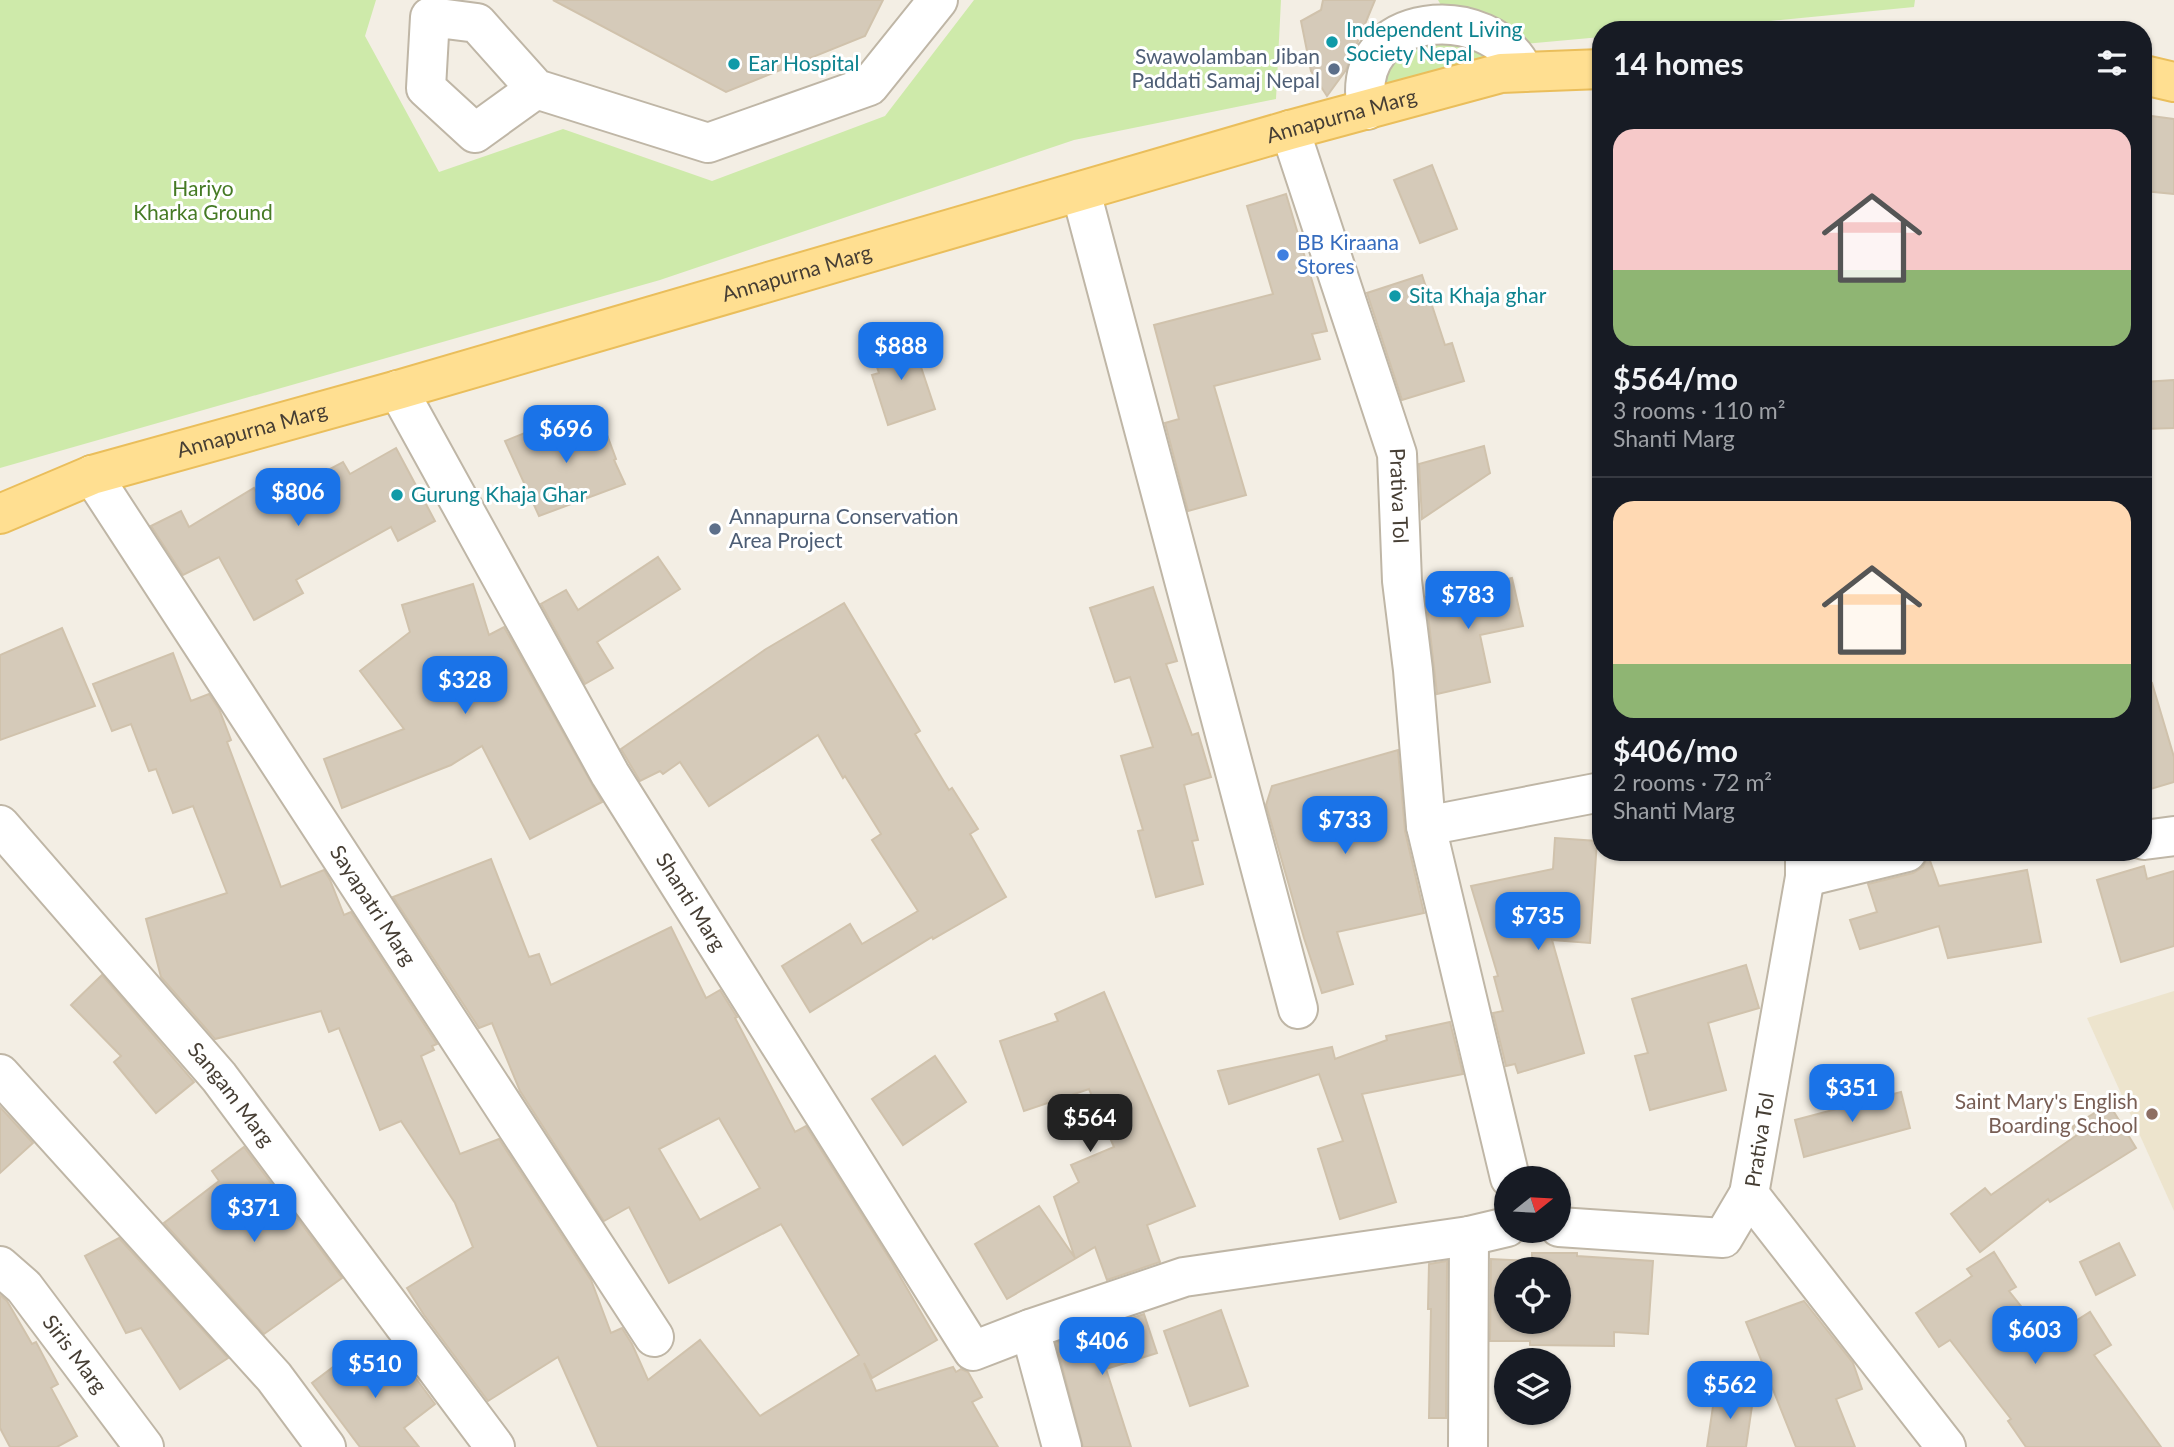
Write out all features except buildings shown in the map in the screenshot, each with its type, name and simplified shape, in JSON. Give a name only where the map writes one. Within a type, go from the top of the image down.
[{"type":"main road","name":"Annapurna Marg","points":[[0,514],[92,475],[398,390],[1290,131],[1501,73],[1592,69]]},
{"type":"main road","points":[[2152,77],[2174,82]]},
{"type":"street","points":[[536,89],[475,133],[426,88],[427,8],[477,23],[536,89],[708,143],[869,86],[938,0]]},
{"type":"street","points":[[1367,110],[1366,79],[1371,59],[1382,42],[1397,28],[1432,6],[1475,16],[1493,26],[1508,40],[1520,57],[1524,72]]},
{"type":"street","name":"Prativa Tol","points":[[1290,131],[1397,454],[1402,581],[1413,670],[1426,826],[1507,1166]]},
{"type":"street","points":[[1081,192],[1297,1009]]},
{"type":"street","name":"Shanti Marg","points":[[398,390],[610,774],[973,1351],[1030,1329]]},
{"type":"street","name":"Sayapatri Marg","points":[[92,475],[654,1337]]},
{"type":"street","points":[[1426,826],[1592,794]]},
{"type":"street","name":"Sangam Marg","points":[[0,825],[219,1077],[495,1447]]},
{"type":"street","points":[[2152,839],[2174,836]]},
{"type":"street","points":[[1805,865],[1836,861]]},
{"type":"street","name":"Prativa Tol","points":[[1805,865],[1749,1194],[1946,1447]]},
{"type":"street","points":[[0,1074],[274,1377],[326,1447]]},
{"type":"street","points":[[1572,1228],[1723,1238],[1749,1194]]},
{"type":"street","points":[[1062,1447],[1030,1329],[1184,1277],[1469,1236],[1494,1230]]},
{"type":"street","points":[[1468,1447],[1469,1236]]},
{"type":"street","name":"Siris Marg","points":[[0,1266],[24,1287],[144,1447]]},
{"type":"shaded area","name":"Saint Mary's English Boarding School","points":[[2174,991],[2174,1211],[2087,1018]]},
{"type":"green space","name":"Hariyo Kharka Ground","points":[[0,0],[376,0],[365,36],[439,172],[563,129],[712,181],[885,116],[974,0],[1281,0],[1276,99],[1074,140],[660,280],[0,468]]},
{"type":"green space","points":[[1438,0],[1915,0],[1914,7],[1769,21],[1592,21],[1592,38],[1491,47],[1501,60],[1382,94],[1383,82],[1396,53],[1455,29]]},
{"type":"place","name":"Independent Living Society Nepal","points":[[1332,42]]},
{"type":"place","name":"Ear Hospital","points":[[734,64]]},
{"type":"place","name":"Swawolamban Jiban Paddati Samaj Nepal","points":[[1334,69]]},
{"type":"place","name":"BB Kiraana Stores","points":[[1283,255]]},
{"type":"place","name":"Sita Khaja ghar","points":[[1395,296]]},
{"type":"place","name":"Gurung Khaja Ghar","points":[[397,495]]},
{"type":"place","name":"Annapurna Conservation Area Project","points":[[715,529]]},
{"type":"place","name":"Saint Mary's English Boarding School","points":[[2152,1114]]}]
